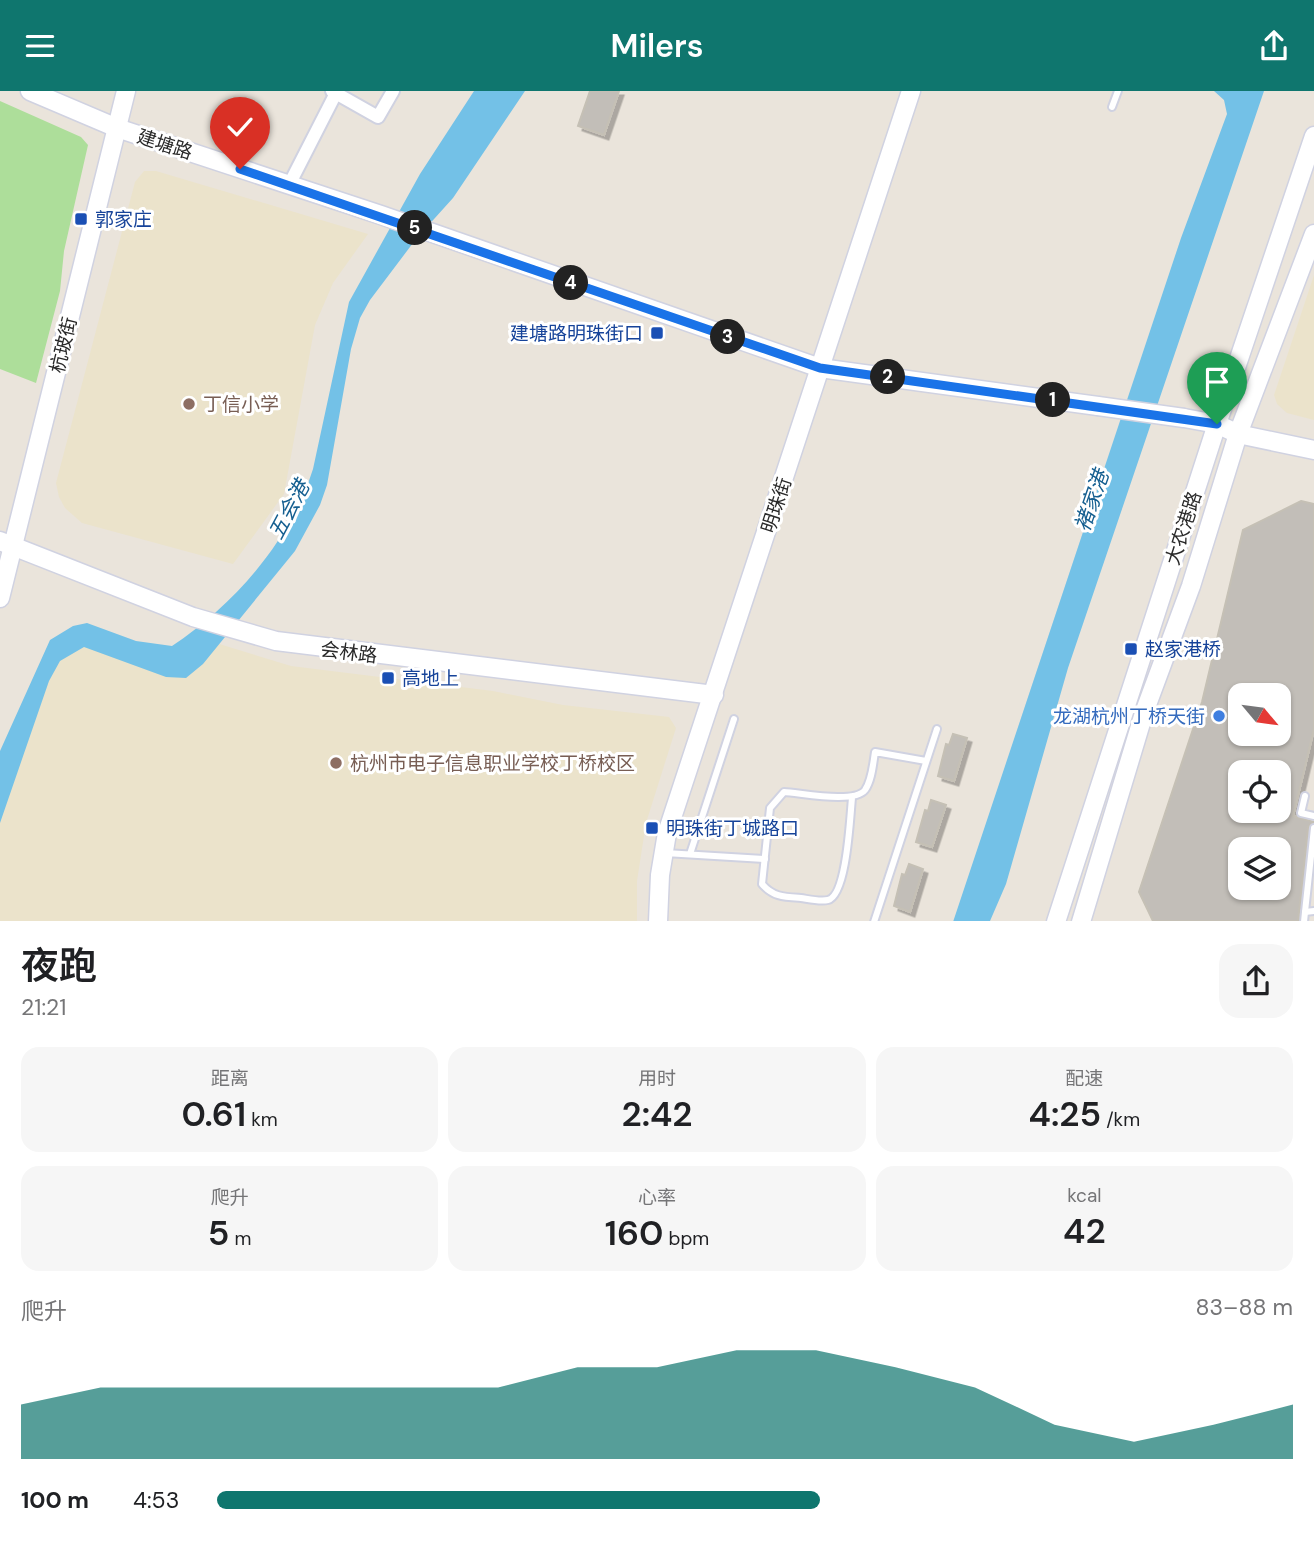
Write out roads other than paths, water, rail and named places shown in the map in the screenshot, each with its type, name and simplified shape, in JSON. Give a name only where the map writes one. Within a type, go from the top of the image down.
[{"type":"street","name":"建塘路","points":[[30,91],[117,128],[382,215],[820,368],[1184,418],[1217,424],[1238,434],[1314,450]]},
{"type":"street","name":"杭玻街","points":[[0,598],[7,544],[126,91]]},
{"type":"street","points":[[289,185],[334,92],[378,117],[393,91]]},
{"type":"street","name":"明珠街","points":[[658,921],[667,833],[911,91]]},
{"type":"street","name":"大农港路","points":[[1056,921],[1217,424],[1314,136]]},
{"type":"street","name":"大农港路","points":[[1081,921],[1144,713],[1191,586],[1238,434],[1314,234]]},
{"type":"street","name":"会林路","points":[[7,544],[193,617],[276,641],[714,695]]},
{"type":"lane","points":[[1112,107],[1118,91]]},
{"type":"lane","points":[[690,854],[734,719]]},
{"type":"lane","points":[[874,921],[937,729]]},
{"type":"lane","points":[[852,798],[843,875],[835,895],[827,900],[780,897],[768,892],[762,884],[770,808],[784,792],[852,798],[864,792],[869,782],[875,752],[926,761]]},
{"type":"lane","points":[[1305,796],[1301,813],[1314,816]]},
{"type":"lane","points":[[1304,921],[1314,828]]},
{"type":"lane","points":[[664,853],[765,859]]},
{"type":"lane","points":[[1305,912],[1314,911]]},
{"type":"water","points":[[474,91],[525,91],[453,198],[416,239],[370,300],[360,318],[351,349],[327,485],[320,505],[295,551],[203,664],[186,678],[166,677],[84,647],[60,661],[49,681],[0,823],[0,751],[50,640],[73,626],[87,623],[136,641],[172,646],[195,630],[238,591],[275,546],[303,496],[313,469],[349,302],[420,174]]},
{"type":"water","points":[[1214,91],[1264,91],[1068,668],[1006,884],[990,921],[953,921],[1181,238],[1227,114],[1224,100]]},
{"type":"place","name":"郭家庄","points":[[81,219]]},
{"type":"place","name":"建塘路明珠街口","points":[[657,333]]},
{"type":"place","name":"丁信小学","points":[[189,404]]},
{"type":"place","name":"赵家港桥","points":[[1131,649]]},
{"type":"place","name":"高地上","points":[[388,678]]},
{"type":"place","name":"龙湖杭州丁桥天街","points":[[1219,716]]},
{"type":"place","name":"杭州市电子信息职业学校丁桥校区","points":[[336,763]]},
{"type":"place","name":"明珠街丁城路口","points":[[652,828]]},
{"type":"water label","name":"褚家港","points":[[1092,501]]},
{"type":"water label","name":"五会港","points":[[289,510]]}]
